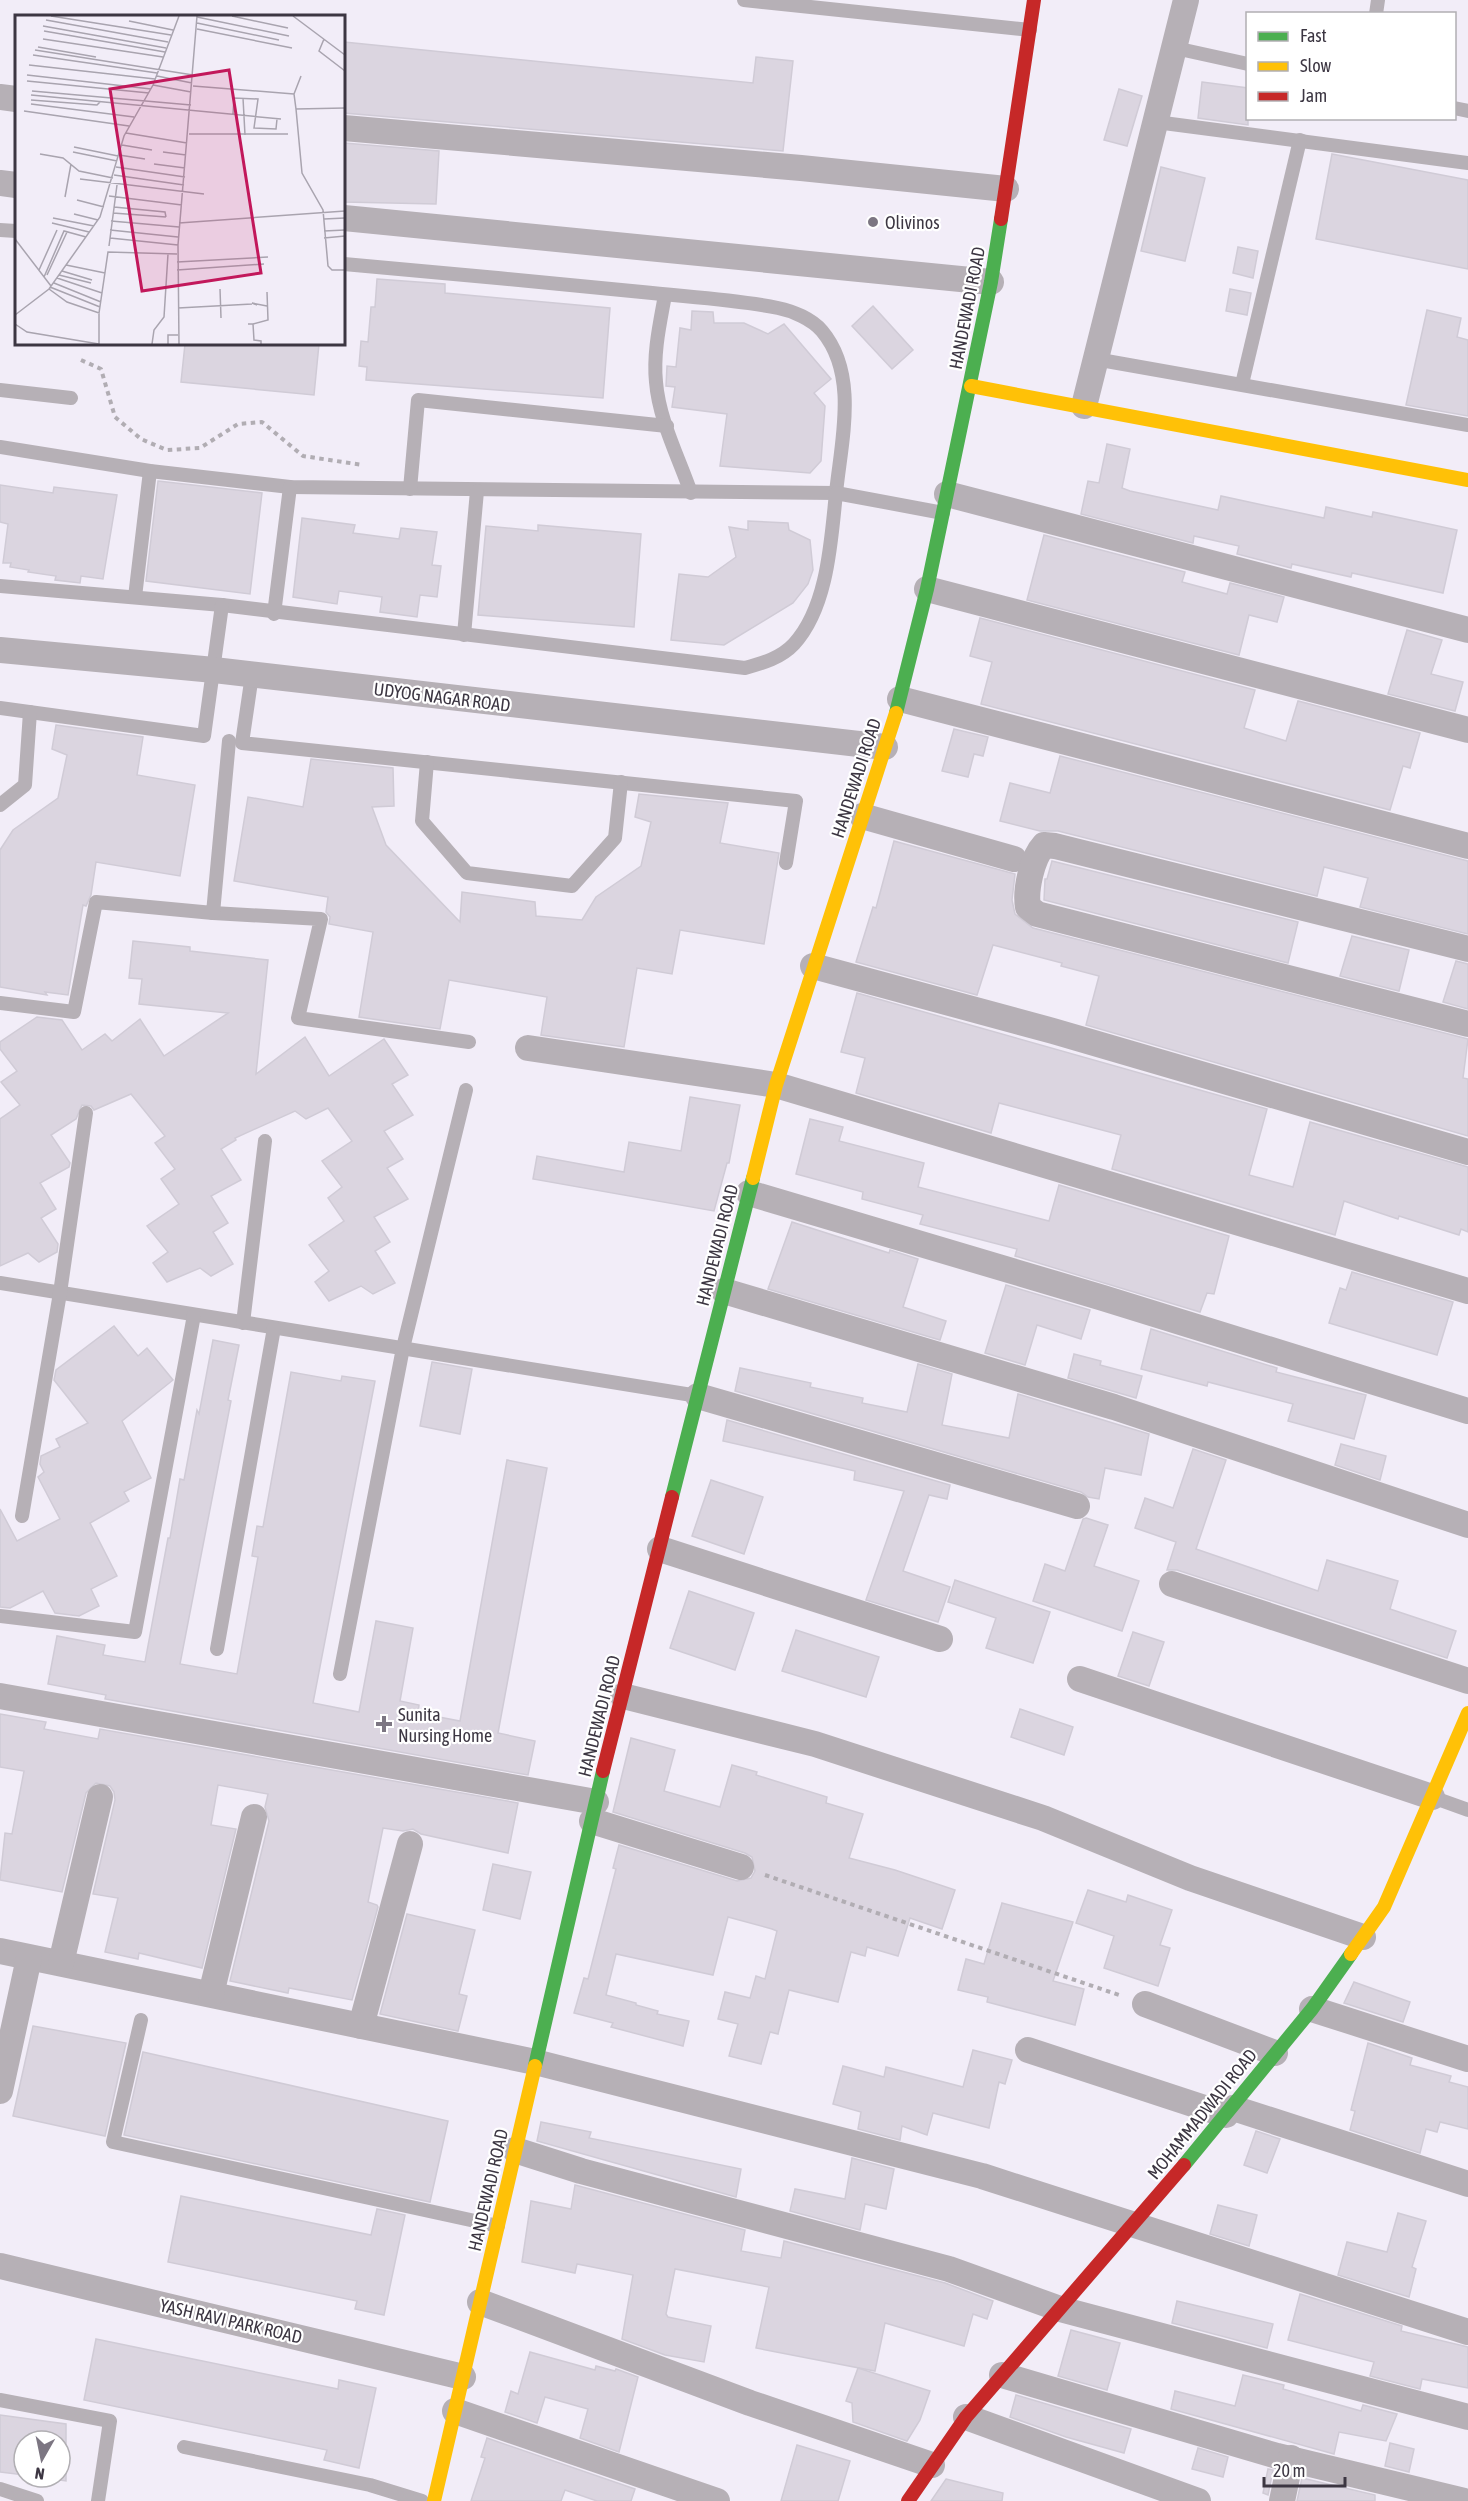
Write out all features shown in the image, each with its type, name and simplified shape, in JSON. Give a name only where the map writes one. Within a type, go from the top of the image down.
[{"type":"main road","name":"HANDEWADI ROAD","points":[[434,2501],[594,1812],[776,1085],[900,699],[927,589],[991,282],[1034,0]]},
{"type":"main road","points":[[970,386],[1468,480]]},
{"type":"main road","name":"MOHAMMADWADI ROAD","points":[[908,2501],[966,2416],[1133,2226],[1312,2009],[1384,1907],[1468,1713]]},
{"type":"street","points":[[1083,406],[1186,0]]},
{"type":"street","points":[[0,98],[15,99]]},
{"type":"street","points":[[345,128],[801,168],[1006,189]]},
{"type":"street","points":[[0,183],[15,185]]},
{"type":"street","points":[[345,218],[991,282]]},
{"type":"street","points":[[945,504],[1468,630]]},
{"type":"street","points":[[927,589],[1468,730]]},
{"type":"street","name":"UDYOG NAGAR ROAD","points":[[0,650],[214,670],[885,747]]},
{"type":"street","points":[[900,699],[1468,846]]},
{"type":"street","points":[[862,816],[1014,859]]},
{"type":"street","points":[[1468,950],[1055,846],[1044,845],[1038,852],[1027,898],[1028,907],[1037,914],[1468,1024]]},
{"type":"street","points":[[813,966],[1053,1031],[1468,1152]]},
{"type":"street","points":[[528,1048],[776,1085],[1468,1291]]},
{"type":"street","points":[[749,1193],[1468,1411]]},
{"type":"street","points":[[724,1291],[1114,1407],[1468,1525]]},
{"type":"street","points":[[698,1396],[1077,1506]]},
{"type":"street","points":[[660,1549],[940,1639]]},
{"type":"street","points":[[1172,1584],[1468,1681]]},
{"type":"street","points":[[1080,1679],[1432,1797]]},
{"type":"street","points":[[0,1696],[594,1812],[741,1867]]},
{"type":"street","points":[[623,1696],[815,1744],[1043,1818],[1190,1878],[1363,1937]]},
{"type":"street","points":[[61,1963],[100,1797]]},
{"type":"street","points":[[211,1994],[254,1816]]},
{"type":"street","points":[[362,2026],[410,1844]]},
{"type":"street","points":[[0,1951],[535,2062],[982,2176],[1468,2332]]},
{"type":"street","points":[[0,2091],[28,1958]]},
{"type":"street","points":[[1145,2004],[1275,2052]]},
{"type":"street","points":[[1312,2009],[1468,2059]]},
{"type":"street","points":[[1028,2050],[1468,2184]]},
{"type":"street","points":[[515,2150],[581,2171],[949,2269],[1060,2310],[1468,2417]]},
{"type":"street","name":"YASH RAVI PARK ROAD","points":[[0,2266],[463,2377]]},
{"type":"street","points":[[480,2302],[750,2403],[932,2465]]},
{"type":"street","points":[[1002,2376],[1291,2458],[1464,2501]]},
{"type":"street","points":[[455,2411],[717,2501]]},
{"type":"street","points":[[966,2416],[1198,2501]]},
{"type":"street","points":[[1282,2501],[1291,2458]]},
{"type":"lane","points":[[744,0],[1030,30]]},
{"type":"lane","points":[[1174,48],[1246,64]]},
{"type":"lane","points":[[1156,122],[1468,162]]},
{"type":"lane","points":[[1242,384],[1300,140]]},
{"type":"lane","points":[[0,230],[15,231]]},
{"type":"lane","points":[[0,586],[222,606],[274,614],[745,668],[771,661],[794,644],[815,609],[828,564],[844,409],[843,378],[836,352],[821,329],[799,315],[779,308],[345,264]]},
{"type":"lane","points":[[665,295],[658,338],[656,383],[667,426],[691,493]]},
{"type":"lane","points":[[1095,359],[1468,425]]},
{"type":"lane","points":[[0,390],[71,398]]},
{"type":"lane","points":[[410,489],[418,400],[667,426]]},
{"type":"lane","points":[[0,447],[150,471],[290,487],[836,494],[945,504]]},
{"type":"lane","points":[[135,597],[150,471]]},
{"type":"lane","points":[[274,614],[290,487]]},
{"type":"lane","points":[[464,635],[477,490]]},
{"type":"lane","points":[[204,736],[222,606]]},
{"type":"lane","points":[[213,913],[235,742],[252,675]]},
{"type":"lane","points":[[0,708],[235,742],[796,801],[786,863]]},
{"type":"lane","points":[[0,804],[25,785],[30,712]]},
{"type":"lane","points":[[427,762],[422,821],[467,873],[572,886],[615,838],[621,782]]},
{"type":"lane","points":[[0,1003],[74,1012],[96,902],[213,913],[321,919],[298,1018],[469,1042]]},
{"type":"lane","points":[[340,1674],[403,1348],[466,1090]]},
{"type":"lane","points":[[22,1516],[60,1293],[86,1113]]},
{"type":"lane","points":[[243,1323],[265,1140]]},
{"type":"lane","points":[[0,1283],[698,1396]]},
{"type":"lane","points":[[0,1616],[135,1632],[194,1315]]},
{"type":"lane","points":[[217,1648],[274,1328]]},
{"type":"lane","points":[[1432,1797],[1468,1810]]},
{"type":"lane","points":[[141,2020],[113,2142],[498,2226]]},
{"type":"lane","points":[[0,2400],[110,2421],[98,2501]]},
{"type":"lane","points":[[184,2447],[370,2485],[422,2501]]},
{"type":"lane","points":[[0,2489],[37,2501]]},
{"type":"path","points":[[81,360],[101,369],[115,417],[141,439],[167,450],[200,448],[237,424],[262,422],[303,456],[363,465],[412,468]]},
{"type":"path","points":[[741,1867],[1145,2004]]},
{"type":"building","points":[[345,42],[753,83],[756,57],[793,61],[783,151],[345,113]]},
{"type":"building","points":[[1202,82],[1246,88],[1248,125],[1198,118]]},
{"type":"building","points":[[1119,89],[1142,96],[1127,146],[1104,140]]},
{"type":"building","points":[[345,143],[439,151],[436,204],[345,202]]},
{"type":"building","points":[[1332,154],[1468,180],[1468,269],[1316,239]]},
{"type":"building","points":[[1161,167],[1205,178],[1185,261],[1141,251]]},
{"type":"building","points":[[1238,247],[1258,251],[1253,278],[1233,273]]},
{"type":"building","points":[[377,279],[445,284],[445,293],[610,308],[603,398],[366,380],[367,367],[359,366],[361,341],[368,342],[371,307],[375,307]]},
{"type":"building","points":[[1230,289],[1251,293],[1247,315],[1226,311]]},
{"type":"building","points":[[873,306],[913,350],[892,369],[852,326]]},
{"type":"building","points":[[1427,310],[1461,318],[1457,337],[1468,340],[1468,416],[1406,405]]},
{"type":"building","points":[[692,311],[713,312],[714,323],[744,323],[768,334],[784,324],[831,379],[814,393],[825,406],[821,461],[810,473],[720,466],[727,414],[672,407],[675,387],[666,386],[667,366],[676,367],[680,328],[691,330]]},
{"type":"building","points":[[185,345],[319,345],[314,395],[181,382]]},
{"type":"building","points":[[1107,444],[1130,449],[1122,488],[1130,491],[1218,510],[1221,496],[1324,518],[1326,507],[1372,517],[1373,512],[1457,530],[1443,593],[1352,573],[1351,577],[1292,564],[1291,568],[1237,554],[1239,546],[1194,536],[1193,543],[1081,514],[1088,481],[1099,483]]},
{"type":"building","points":[[158,481],[262,493],[250,594],[146,581]]},
{"type":"building","points":[[0,485],[53,493],[54,487],[117,495],[103,579],[81,576],[80,583],[55,580],[56,576],[28,572],[29,570],[10,567],[11,563],[3,563],[8,524],[0,522]]},
{"type":"building","points":[[302,518],[355,525],[353,533],[399,539],[401,528],[437,532],[432,565],[441,566],[437,597],[420,595],[417,617],[380,612],[382,597],[339,591],[337,604],[293,597]]},
{"type":"building","points":[[748,521],[788,523],[789,530],[810,540],[813,570],[808,584],[793,603],[724,645],[671,640],[679,574],[708,577],[736,557],[729,527],[748,530]]},
{"type":"building","points":[[538,525],[641,534],[634,627],[478,615],[486,526],[538,531]]},
{"type":"building","points":[[1044,535],[1185,572],[1182,582],[1227,594],[1230,583],[1284,597],[1277,622],[1249,615],[1239,655],[1027,600]]},
{"type":"building","points":[[980,618],[1255,690],[1244,728],[1286,741],[1298,701],[1420,733],[1410,768],[1403,766],[1390,810],[981,704],[992,662],[970,656]]},
{"type":"building","points":[[1407,630],[1442,640],[1431,674],[1463,682],[1455,711],[1388,694]]},
{"type":"building","points":[[56,725],[143,737],[137,775],[195,785],[180,876],[96,862],[91,895],[86,906],[83,905],[68,995],[45,992],[47,995],[0,987],[0,850],[13,830],[58,798],[67,755],[52,749]]},
{"type":"building","points":[[954,729],[988,737],[983,756],[974,754],[968,777],[942,771]]},
{"type":"building","points":[[1060,756],[1468,861],[1468,934],[1360,907],[1368,878],[1324,867],[1317,896],[1058,831],[1040,831],[1000,821],[1010,783],[1050,793]]},
{"type":"building","points":[[311,759],[393,768],[394,806],[372,807],[386,845],[460,922],[462,892],[535,902],[536,916],[582,920],[596,897],[641,866],[651,822],[635,817],[639,794],[728,803],[720,843],[779,853],[764,944],[680,930],[672,974],[637,968],[624,1047],[541,1035],[547,997],[449,980],[440,1029],[359,1017],[373,932],[329,924],[330,917],[326,912],[328,897],[234,881],[248,797],[303,807]]},
{"type":"building","points":[[894,841],[1015,874],[1012,900],[1015,914],[1033,928],[1468,1039],[1463,1078],[1468,1079],[1468,1136],[1086,1025],[1099,976],[1061,966],[1062,963],[993,945],[977,995],[856,962],[873,907],[876,908]]},
{"type":"building","points":[[1052,861],[1298,922],[1288,963],[1044,900],[1045,879],[1047,879]]},
{"type":"building","points":[[1352,936],[1409,950],[1399,991],[1340,976]]},
{"type":"building","points":[[133,941],[190,947],[190,951],[268,960],[256,1074],[305,1037],[329,1076],[384,1039],[408,1075],[392,1084],[413,1115],[384,1131],[403,1159],[387,1168],[408,1199],[374,1217],[390,1242],[375,1251],[395,1283],[373,1294],[361,1286],[329,1301],[315,1282],[329,1271],[309,1245],[344,1221],[328,1198],[342,1187],[322,1161],[352,1141],[328,1108],[306,1119],[295,1111],[235,1138],[236,1140],[221,1149],[241,1180],[211,1196],[228,1223],[213,1232],[233,1264],[211,1276],[200,1268],[167,1282],[153,1263],[168,1252],[147,1226],[179,1204],[161,1179],[175,1169],[155,1143],[165,1136],[131,1094],[94,1110],[91,1106],[82,1105],[76,1119],[51,1135],[70,1163],[69,1167],[40,1183],[56,1209],[41,1218],[58,1244],[57,1252],[39,1262],[28,1253],[0,1266],[0,1119],[20,1105],[1,1082],[17,1071],[0,1049],[0,1042],[37,1017],[62,1020],[82,1050],[105,1034],[112,1041],[140,1019],[164,1056],[228,1013],[139,1004],[142,979],[129,978]]},
{"type":"building","points":[[1456,961],[1468,964],[1468,1009],[1443,1002]]},
{"type":"building","points":[[857,993],[1267,1109],[1249,1175],[1293,1187],[1310,1122],[1468,1167],[1468,1232],[1461,1229],[1459,1235],[1399,1216],[1398,1219],[1344,1201],[1335,1235],[1112,1169],[1121,1135],[999,1103],[991,1133],[856,1093],[865,1058],[841,1052]]},
{"type":"building","points":[[690,1097],[740,1105],[729,1163],[727,1163],[714,1211],[533,1179],[537,1156],[624,1172],[629,1142],[681,1151]]},
{"type":"building","points":[[810,1119],[843,1127],[839,1141],[924,1163],[918,1187],[1049,1221],[1059,1185],[1229,1236],[1214,1294],[1207,1293],[1200,1312],[1015,1256],[1017,1249],[920,1224],[923,1215],[862,1199],[863,1192],[796,1174]]},
{"type":"building","points":[[792,1222],[889,1253],[890,1250],[918,1259],[903,1307],[946,1321],[940,1340],[768,1289]]},
{"type":"building","points":[[1352,1272],[1453,1302],[1437,1355],[1329,1323],[1340,1288],[1346,1290]]},
{"type":"building","points":[[1006,1285],[1090,1310],[1081,1339],[1037,1325],[1025,1365],[985,1353]]},
{"type":"building","points":[[114,1326],[138,1356],[147,1348],[173,1380],[122,1421],[151,1478],[124,1492],[129,1501],[90,1523],[117,1576],[91,1589],[99,1606],[79,1616],[55,1613],[43,1591],[10,1608],[0,1607],[0,1509],[17,1541],[60,1519],[38,1477],[44,1472],[40,1464],[41,1456],[60,1447],[56,1439],[88,1423],[54,1380],[56,1370]]},
{"type":"building","points":[[1151,1329],[1277,1368],[1276,1372],[1366,1395],[1354,1439],[1288,1421],[1293,1404],[1208,1382],[1207,1386],[1141,1369]]},
{"type":"building","points":[[213,1340],[239,1345],[228,1400],[231,1401],[180,1664],[237,1674],[258,1557],[252,1556],[257,1526],[263,1527],[291,1372],[341,1381],[342,1376],[375,1381],[313,1703],[359,1712],[376,1621],[413,1628],[400,1701],[419,1705],[418,1713],[460,1721],[507,1460],[547,1468],[498,1733],[535,1741],[528,1775],[105,1699],[106,1695],[48,1684],[57,1636],[105,1645],[103,1655],[145,1662],[180,1479],[184,1480]]},
{"type":"building","points":[[1074,1354],[1101,1361],[1100,1365],[1142,1376],[1136,1398],[1068,1378]]},
{"type":"building","points":[[432,1362],[472,1369],[460,1434],[420,1426]]},
{"type":"building","points":[[918,1364],[952,1374],[942,1425],[1009,1438],[1018,1394],[1149,1434],[1141,1475],[1105,1468],[1099,1499],[1088,1497],[1081,1492],[735,1391],[740,1368],[811,1383],[810,1387],[863,1398],[862,1403],[907,1412]]},
{"type":"building","points":[[727,1420],[950,1485],[947,1499],[929,1495],[903,1571],[950,1587],[938,1622],[866,1600],[904,1491],[854,1480],[855,1471],[723,1441]]},
{"type":"building","points":[[1341,1444],[1386,1456],[1380,1480],[1335,1465]]},
{"type":"building","points":[[1193,1449],[1226,1460],[1196,1549],[1318,1591],[1327,1560],[1398,1581],[1390,1609],[1456,1631],[1447,1658],[1177,1570],[1167,1570],[1176,1542],[1135,1528],[1145,1498],[1173,1508]]},
{"type":"building","points":[[711,1480],[763,1497],[744,1554],[692,1536]]},
{"type":"building","points":[[1083,1519],[1108,1525],[1094,1566],[1139,1581],[1122,1631],[1033,1601],[1045,1564],[1065,1571]]},
{"type":"building","points":[[955,1580],[1050,1612],[1033,1663],[986,1648],[996,1618],[948,1602]]},
{"type":"building","points":[[689,1591],[754,1613],[735,1670],[670,1648]]},
{"type":"building","points":[[796,1630],[879,1657],[866,1697],[782,1671]]},
{"type":"building","points":[[1133,1632],[1164,1642],[1149,1686],[1118,1676]]},
{"type":"building","points":[[1020,1709],[1073,1727],[1064,1755],[1011,1737]]},
{"type":"building","points":[[0,1714],[46,1722],[44,1729],[98,1739],[100,1729],[518,1803],[508,1853],[421,1834],[413,1829],[403,1831],[383,1828],[368,1902],[378,1907],[352,2000],[289,1988],[288,1993],[230,1981],[269,1821],[265,1807],[268,1794],[218,1785],[211,1825],[236,1829],[202,1968],[139,1953],[138,1959],[105,1952],[118,1898],[93,1894],[115,1800],[114,1792],[110,1786],[96,1783],[86,1793],[62,1892],[0,1880],[5,1833],[12,1834],[24,1771],[0,1767]]},
{"type":"building","points":[[631,1738],[675,1750],[664,1791],[720,1807],[732,1765],[757,1772],[756,1775],[827,1797],[826,1803],[863,1814],[849,1858],[895,1870],[955,1890],[942,1929],[910,1918],[898,1956],[867,1947],[865,1956],[851,1952],[838,2002],[789,1990],[778,2034],[770,2032],[761,2064],[729,2056],[738,2024],[718,2019],[725,1992],[750,1998],[756,1976],[765,1979],[777,1931],[728,1917],[713,1975],[616,1954],[606,1995],[658,2011],[657,2014],[689,2021],[683,2046],[611,2027],[613,2023],[574,2013],[584,1978],[588,1979],[616,1869],[613,1868],[619,1845],[737,1881],[751,1878],[755,1871],[752,1857],[745,1853],[613,1812]]},
{"type":"building","points":[[493,1864],[531,1872],[520,1919],[483,1910]]},
{"type":"building","points":[[1088,1890],[1126,1902],[1128,1895],[1172,1910],[1160,1945],[1170,1948],[1158,1986],[1104,1968],[1114,1936],[1076,1923]]},
{"type":"building","points":[[1002,1903],[1073,1922],[1053,1981],[1084,1989],[1075,2025],[987,2002],[988,1997],[958,1990],[966,1959],[984,1964]]},
{"type":"building","points":[[407,1914],[475,1930],[459,1994],[467,1996],[458,2031],[380,2014]]},
{"type":"building","points":[[1354,1982],[1410,2002],[1403,2022],[1344,2003]]},
{"type":"building","points":[[33,2026],[126,2043],[105,2136],[13,2116]]},
{"type":"building","points":[[1368,2043],[1412,2058],[1410,2065],[1451,2076],[1449,2082],[1468,2087],[1468,2129],[1440,2122],[1437,2132],[1426,2129],[1420,2153],[1350,2130],[1355,2111],[1351,2110]]},
{"type":"building","points":[[973,2050],[1012,2060],[1005,2084],[999,2082],[989,2128],[933,2113],[927,2135],[902,2126],[900,2140],[858,2129],[861,2112],[833,2104],[843,2066],[884,2077],[886,2067],[963,2087]]},
{"type":"building","points":[[143,2052],[448,2121],[430,2202],[124,2135]]},
{"type":"building","points":[[541,2122],[591,2132],[589,2138],[741,2169],[736,2197],[537,2141]]},
{"type":"building","points":[[1256,2131],[1280,2139],[1267,2173],[1244,2165]]},
{"type":"building","points":[[852,2158],[894,2169],[886,2209],[865,2204],[860,2230],[790,2211],[795,2189],[845,2199]]},
{"type":"building","points":[[575,2185],[745,2230],[741,2251],[781,2258],[784,2241],[945,2283],[993,2301],[987,2319],[973,2314],[964,2346],[885,2323],[875,2371],[756,2348],[769,2287],[675,2269],[666,2314],[668,2317],[711,2326],[704,2362],[665,2355],[622,2339],[633,2275],[577,2264],[575,2273],[522,2262],[531,2201],[571,2209]]},
{"type":"building","points":[[181,2196],[371,2235],[377,2209],[405,2215],[384,2315],[355,2309],[357,2301],[168,2262]]},
{"type":"building","points":[[1218,2205],[1257,2215],[1249,2246],[1210,2234]]},
{"type":"building","points":[[1398,2213],[1426,2221],[1412,2267],[1416,2269],[1409,2297],[1338,2275],[1347,2242],[1387,2252]]},
{"type":"building","points":[[1300,2294],[1402,2326],[1401,2331],[1468,2347],[1468,2388],[1422,2379],[1420,2389],[1370,2376],[1374,2362],[1288,2340]]},
{"type":"building","points":[[1177,2301],[1273,2324],[1267,2348],[1172,2323]]},
{"type":"building","points":[[1071,2330],[1120,2343],[1107,2390],[1058,2376]]},
{"type":"building","points":[[96,2339],[338,2389],[339,2380],[376,2388],[359,2468],[324,2460],[327,2450],[84,2400]]},
{"type":"building","points":[[530,2352],[595,2370],[596,2366],[615,2371],[616,2369],[638,2377],[619,2452],[580,2438],[588,2409],[545,2397],[537,2423],[505,2412],[511,2391],[518,2394]]},
{"type":"building","points":[[858,2368],[930,2391],[920,2420],[907,2441],[853,2422],[852,2403],[846,2401]]},
{"type":"building","points":[[1243,2375],[1284,2385],[1283,2389],[1361,2411],[1363,2405],[1397,2414],[1386,2441],[1339,2432],[1334,2454],[1171,2409],[1175,2391],[1235,2406]]},
{"type":"building","points":[[1016,2395],[1131,2429],[1124,2453],[1066,2437],[1010,2417]]},
{"type":"building","points":[[0,2415],[66,2424],[66,2429],[12,2429],[12,2474],[0,2472]]},
{"type":"building","points":[[487,2438],[635,2489],[631,2501],[597,2501],[565,2490],[561,2501],[471,2501],[485,2458],[481,2457]]},
{"type":"building","points":[[1390,2443],[1414,2449],[1409,2472],[1385,2466]]},
{"type":"building","points":[[797,2445],[850,2461],[838,2501],[781,2501]]},
{"type":"building","points":[[1198,2448],[1228,2457],[1223,2477],[1192,2469]]},
{"type":"building","points":[[1268,2469],[1273,2470],[1268,2495],[1263,2493]]},
{"type":"building","points":[[1302,2478],[1375,2495],[1375,2501],[1297,2501]]},
{"type":"building","points":[[946,2479],[1003,2493],[1002,2501],[931,2501]]},
{"type":"traffic: fast","points":[[896,713],[927,589],[991,282],[1001,219]]},
{"type":"traffic: fast","points":[[672,1497],[753,1178]]},
{"type":"traffic: fast","points":[[535,2066],[603,1771]]},
{"type":"traffic: fast","points":[[1184,2165],[1312,2009],[1351,1954]]},
{"type":"traffic: slow","points":[[971,386],[1468,480]]},
{"type":"traffic: slow","points":[[753,1178],[776,1085],[896,713]]},
{"type":"traffic: slow","points":[[1351,1954],[1384,1907],[1468,1713]]},
{"type":"traffic: slow","points":[[434,2501],[535,2066]]},
{"type":"traffic: jam","points":[[1001,219],[1034,0]]},
{"type":"traffic: jam","points":[[603,1771],[672,1497]]},
{"type":"traffic: jam","points":[[908,2501],[966,2417],[1184,2165]]},
{"type":"place","name":"Olivinos","points":[[873,222]]},
{"type":"place","name":"Sunita Nursing Home","points":[[384,1724]]}]
